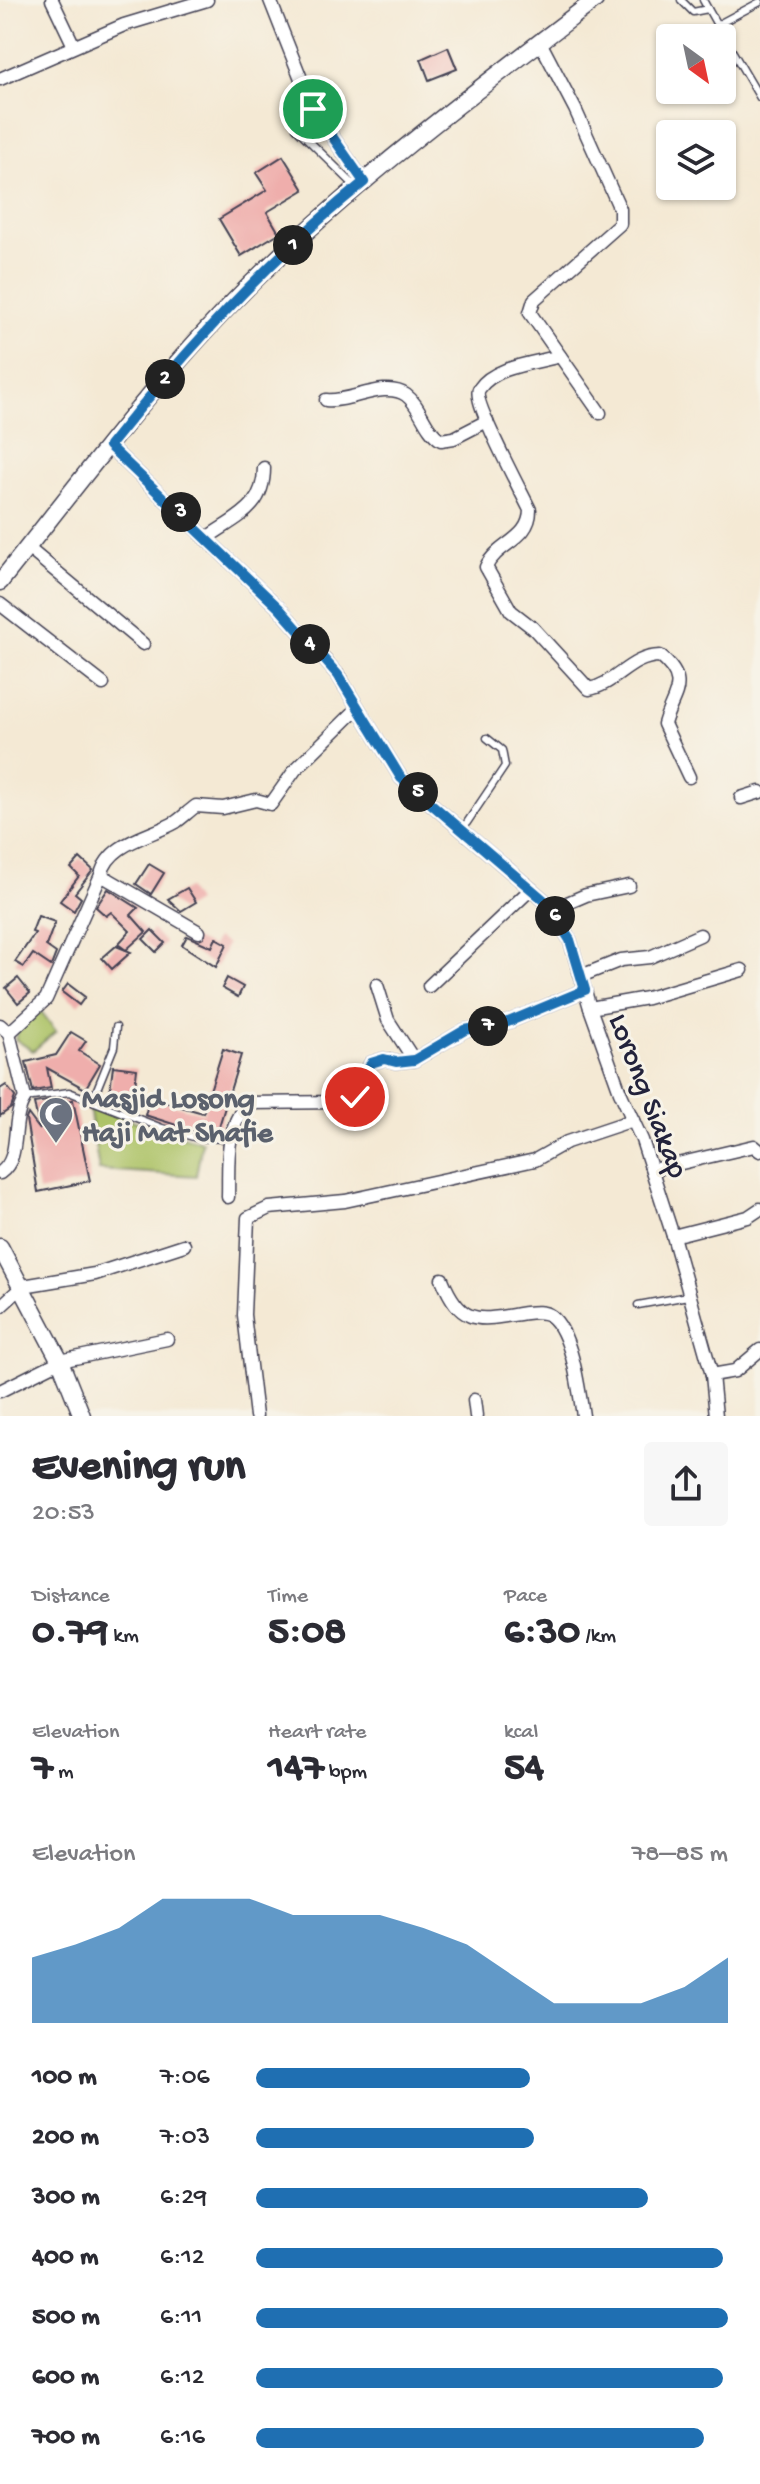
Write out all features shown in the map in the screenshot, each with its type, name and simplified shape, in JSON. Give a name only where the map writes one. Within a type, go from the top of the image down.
[{"type":"street","points":[[52,0],[74,46]]},
{"type":"street","points":[[0,79],[124,25],[185,3],[207,0]]},
{"type":"street","points":[[270,0],[313,109],[361,185]]},
{"type":"street","points":[[0,582],[143,403],[261,274],[361,185],[595,0]]},
{"type":"street","points":[[540,42],[575,109],[620,209],[620,224],[595,243],[530,308],[530,313],[600,413]]},
{"type":"street","points":[[560,356],[491,378],[478,390],[477,397],[487,421],[530,510],[530,522],[524,532],[488,562],[497,591],[511,611],[533,628],[589,689],[598,688],[630,664],[650,656],[660,656],[671,666],[678,683],[678,698],[664,724],[689,777]]},
{"type":"street","points":[[326,400],[342,402],[378,392],[397,392],[407,396],[431,434],[441,440],[454,438],[487,421]]},
{"type":"street","name":"Lorong Siakap","points":[[109,446],[208,537],[279,608],[338,675],[401,778],[531,889],[551,910],[570,940],[590,1008],[652,1170],[673,1236],[712,1375],[716,1416]]},
{"type":"street","points":[[208,537],[254,504],[264,490],[264,468]]},
{"type":"street","points":[[28,548],[143,644]]},
{"type":"street","points":[[0,604],[103,684]]},
{"type":"street","points":[[0,1173],[8,1167],[16,1140],[15,1113],[25,1098],[5,1029],[46,999],[104,865],[117,850],[177,821],[196,806],[223,808],[256,800],[271,804],[295,770],[358,708]]},
{"type":"street","points":[[741,798],[760,792]]},
{"type":"street","points":[[101,875],[199,932]]},
{"type":"street","points":[[551,910],[586,895],[629,886]]},
{"type":"street","points":[[429,986],[531,889]]},
{"type":"street","points":[[581,976],[621,960],[650,957],[700,935]]},
{"type":"street","points":[[590,1008],[647,998],[742,970]]},
{"type":"street","points":[[377,985],[388,1020],[414,1060]]},
{"type":"street","points":[[228,1197],[229,1139],[233,1120],[247,1103],[343,1102],[355,1097],[371,1063],[384,1059],[396,1062],[414,1060],[465,1030],[508,1022],[585,990]]},
{"type":"street","points":[[256,1416],[244,1315],[248,1218],[269,1208],[345,1201],[535,1160],[567,1142],[633,1120]]},
{"type":"street","points":[[652,1170],[754,1146],[760,1151]]},
{"type":"street","points":[[673,1236],[748,1217],[760,1209]]},
{"type":"street","points":[[0,1307],[23,1286],[95,1274],[184,1245]]},
{"type":"street","points":[[0,1247],[60,1361],[82,1416]]},
{"type":"street","points":[[442,1279],[452,1304],[463,1315],[480,1320],[536,1312],[549,1314],[559,1325],[573,1361],[583,1416]]},
{"type":"street","points":[[0,1391],[60,1361],[167,1339]]},
{"type":"street","points":[[712,1375],[735,1371],[760,1350]]},
{"type":"street","points":[[474,1400],[476,1416]]},
{"type":"lane","points":[[681,0],[693,12],[708,9]]},
{"type":"lane","points":[[703,0],[716,24]]},
{"type":"lane","points":[[719,24],[760,2]]},
{"type":"lane","points":[[736,57],[760,98]]},
{"type":"lane","points":[[296,128],[361,185]]},
{"type":"lane","points":[[462,830],[505,766],[502,750],[487,738]]},
{"type":"lane","points":[[93,1099],[114,1047],[116,1027]]},
{"type":"lane","points":[[25,1098],[69,1092],[162,1128],[197,1138],[229,1139]]},
{"type":"lane","points":[[638,1305],[688,1296]]},
{"type":"green space","points":[[40,1010],[56,1031],[33,1051],[15,1039],[19,1028]]},
{"type":"green space","points":[[89,1107],[202,1142],[196,1176],[99,1170]]},
{"type":"building","points":[[448,47],[457,69],[429,80],[421,59]]},
{"type":"building","points":[[283,156],[304,190],[267,212],[279,233],[241,256],[219,219],[267,190],[256,173]]},
{"type":"building","points":[[80,858],[93,870],[75,893],[81,898],[74,911],[60,901],[79,876],[71,868]]},
{"type":"building","points":[[149,864],[164,873],[151,894],[136,884]]},
{"type":"building","points":[[187,888],[196,902],[181,911],[168,899]]},
{"type":"building","points":[[108,889],[138,908],[131,915],[146,932],[126,950],[118,944],[130,931],[111,912],[106,916],[96,907]]},
{"type":"building","points":[[38,916],[55,922],[46,946],[56,953],[51,966],[33,954],[24,967],[15,962],[35,933],[32,932]]},
{"type":"building","points":[[152,930],[165,943],[156,952],[143,939]]},
{"type":"building","points":[[187,936],[212,947],[216,938],[227,944],[216,967],[182,945]]},
{"type":"building","points":[[116,946],[131,952],[112,969],[102,958]]},
{"type":"building","points":[[18,978],[30,993],[18,1003],[6,988]]},
{"type":"building","points":[[227,978],[243,987],[238,997],[222,988]]},
{"type":"building","points":[[68,984],[85,997],[79,1005],[62,992]]},
{"type":"building","points":[[71,1032],[86,1041],[79,1051],[100,1064],[85,1089],[47,1068],[51,1088],[33,1091],[26,1062],[56,1055]]},
{"type":"building","points":[[223,1049],[241,1055],[217,1133],[198,1132],[145,1115],[150,1098],[203,1113]]},
{"type":"building","points":[[113,1066],[137,1069],[134,1094],[110,1091]]},
{"type":"building","points":[[6,1085],[15,1097],[11,1108],[0,1116],[0,1089]]},
{"type":"building","name":"Masjid Losong Haji Mat Shafie","points":[[54,1100],[54,1103],[73,1100],[90,1181],[38,1192],[26,1119],[28,1114],[40,1130],[34,1103]]},
{"type":"place","name":"Masjid Losong Haji Mat Shafie","points":[[56,1145]]},
{"type":"route","points":[[313,109],[364,182],[261,274],[143,403],[109,446],[208,537],[279,608],[338,675],[379,747],[401,778],[545,901],[570,940],[585,990],[508,1022],[465,1030],[414,1060],[396,1062],[384,1059],[371,1063],[355,1097]]}]
